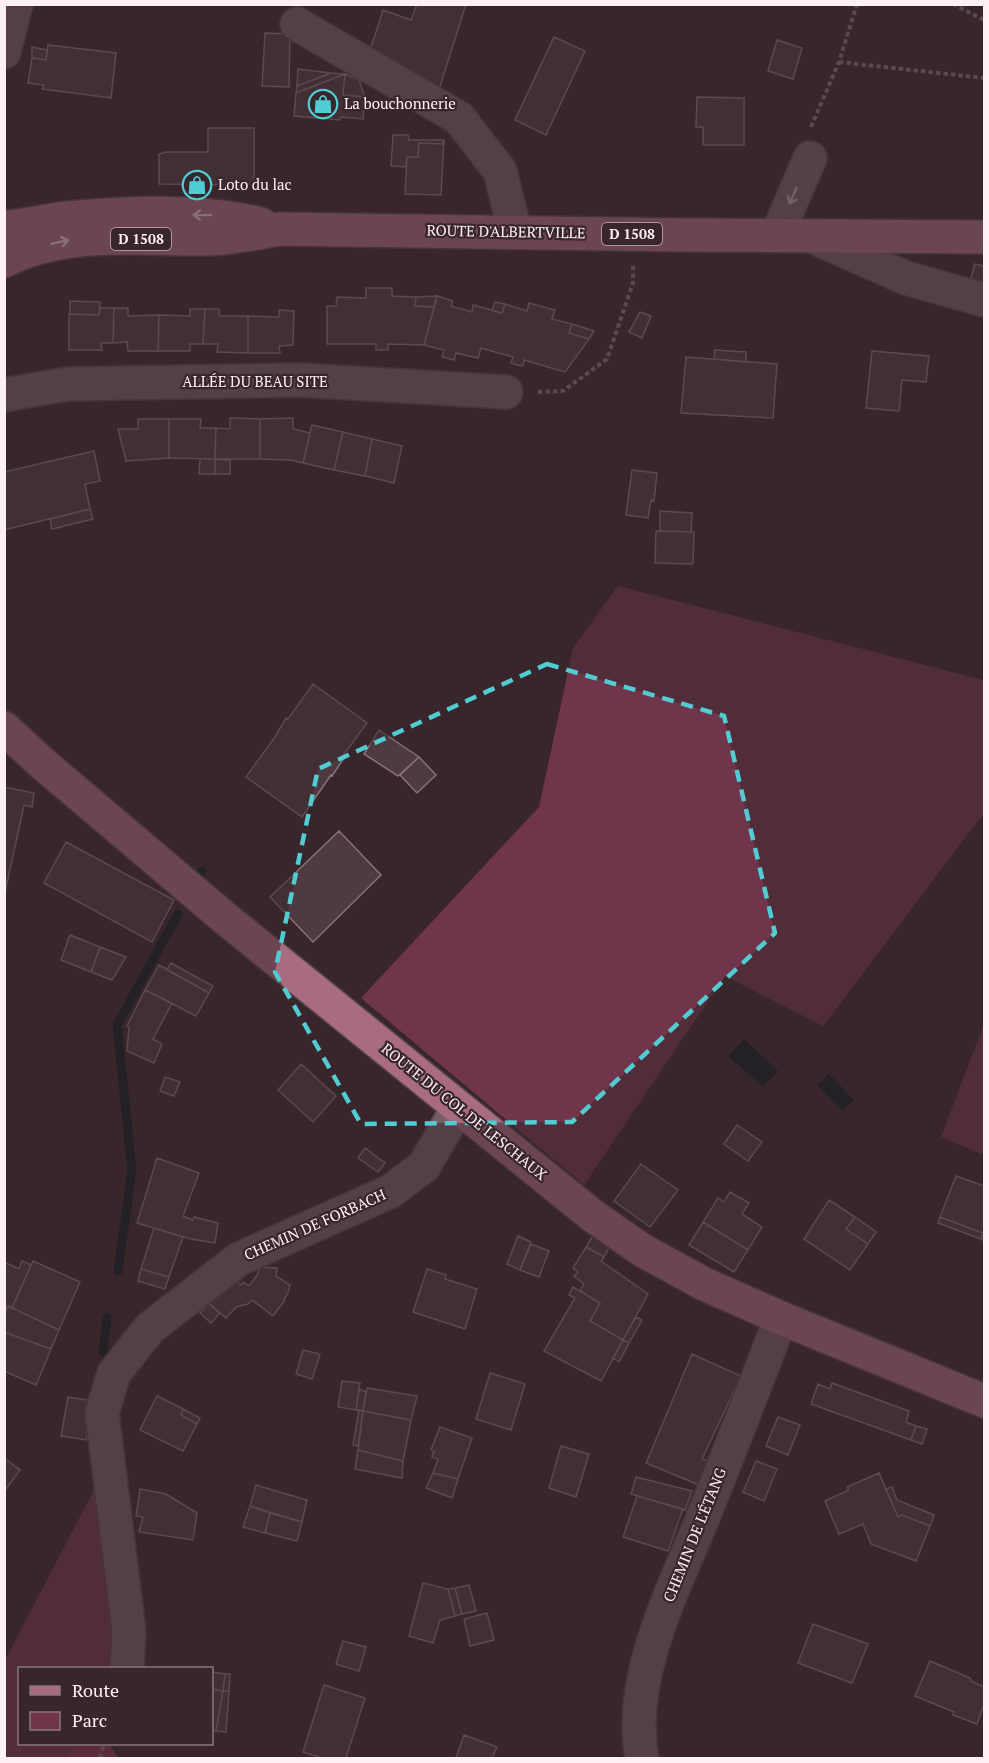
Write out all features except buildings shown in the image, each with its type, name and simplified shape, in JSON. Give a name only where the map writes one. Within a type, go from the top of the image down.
[{"type":"main road","name":"ROUTE D'ALBERTVILLE","points":[[4,227],[100,215],[204,215],[226,217],[280,229]]},
{"type":"main road","name":"ROUTE D'ALBERTVILLE","points":[[4,261],[25,252],[68,240],[218,239],[280,229],[984,237]]},
{"type":"main road","name":"ROUTE DU COL DE LESCHAUX","points":[[4,728],[43,764],[226,919],[593,1216],[642,1250],[704,1284],[984,1401]]},
{"type":"street","points":[[4,52],[16,4]]},
{"type":"street","points":[[297,24],[459,118],[500,171],[515,232]]},
{"type":"street","points":[[777,236],[810,158]]},
{"type":"street","points":[[811,236],[906,278],[984,300]]},
{"type":"street","name":"ALLÉE DU BEAU SITE","points":[[4,395],[68,384],[300,380],[506,392]]},
{"type":"street","name":"CHEMIN DE FORBACH","points":[[126,1667],[129,1631],[102,1413],[114,1373],[150,1328],[239,1258],[391,1191],[424,1166],[458,1108]]},
{"type":"street","name":"CHEMIN DE L'ÉTANG","points":[[642,1758],[639,1741],[642,1687],[666,1606],[782,1318]]},
{"type":"path","points":[[810,158],[805,140],[838,62],[858,4]]},
{"type":"path","points":[[953,4],[984,20]]},
{"type":"path","points":[[838,62],[984,78]]},
{"type":"path","points":[[506,392],[563,391],[607,359],[633,283],[633,234]]},
{"type":"highlighted area","points":[[547,664],[724,716],[775,933],[572,1122],[361,1124],[275,972],[318,769]]},
{"type":"green space","points":[[618,586],[983,680],[984,813],[823,1026],[725,976],[584,1185],[361,998],[539,807],[573,648]]},
{"type":"green space","points":[[984,1024],[984,1155],[941,1137]]},
{"type":"green space","points":[[95,1488],[114,1634],[114,1667],[18,1667],[18,1745],[77,1745],[64,1758],[5,1758],[4,1662]]},
{"type":"shaded area","points":[[744,1039],[778,1071],[763,1087],[728,1056]]},
{"type":"shaded area","points":[[829,1074],[854,1100],[842,1111],[817,1085]]},
{"type":"shaded area","points":[[77,1745],[110,1745],[118,1758],[64,1758]]},
{"type":"waterway","points":[[118,1271],[132,1170],[117,1025],[178,914]]},
{"type":"waterway","points":[[103,1352],[107,1317]]},
{"type":"place","name":"La bouchonnerie","points":[[323,104]]},
{"type":"place","name":"Loto du lac","points":[[197,185]]}]
